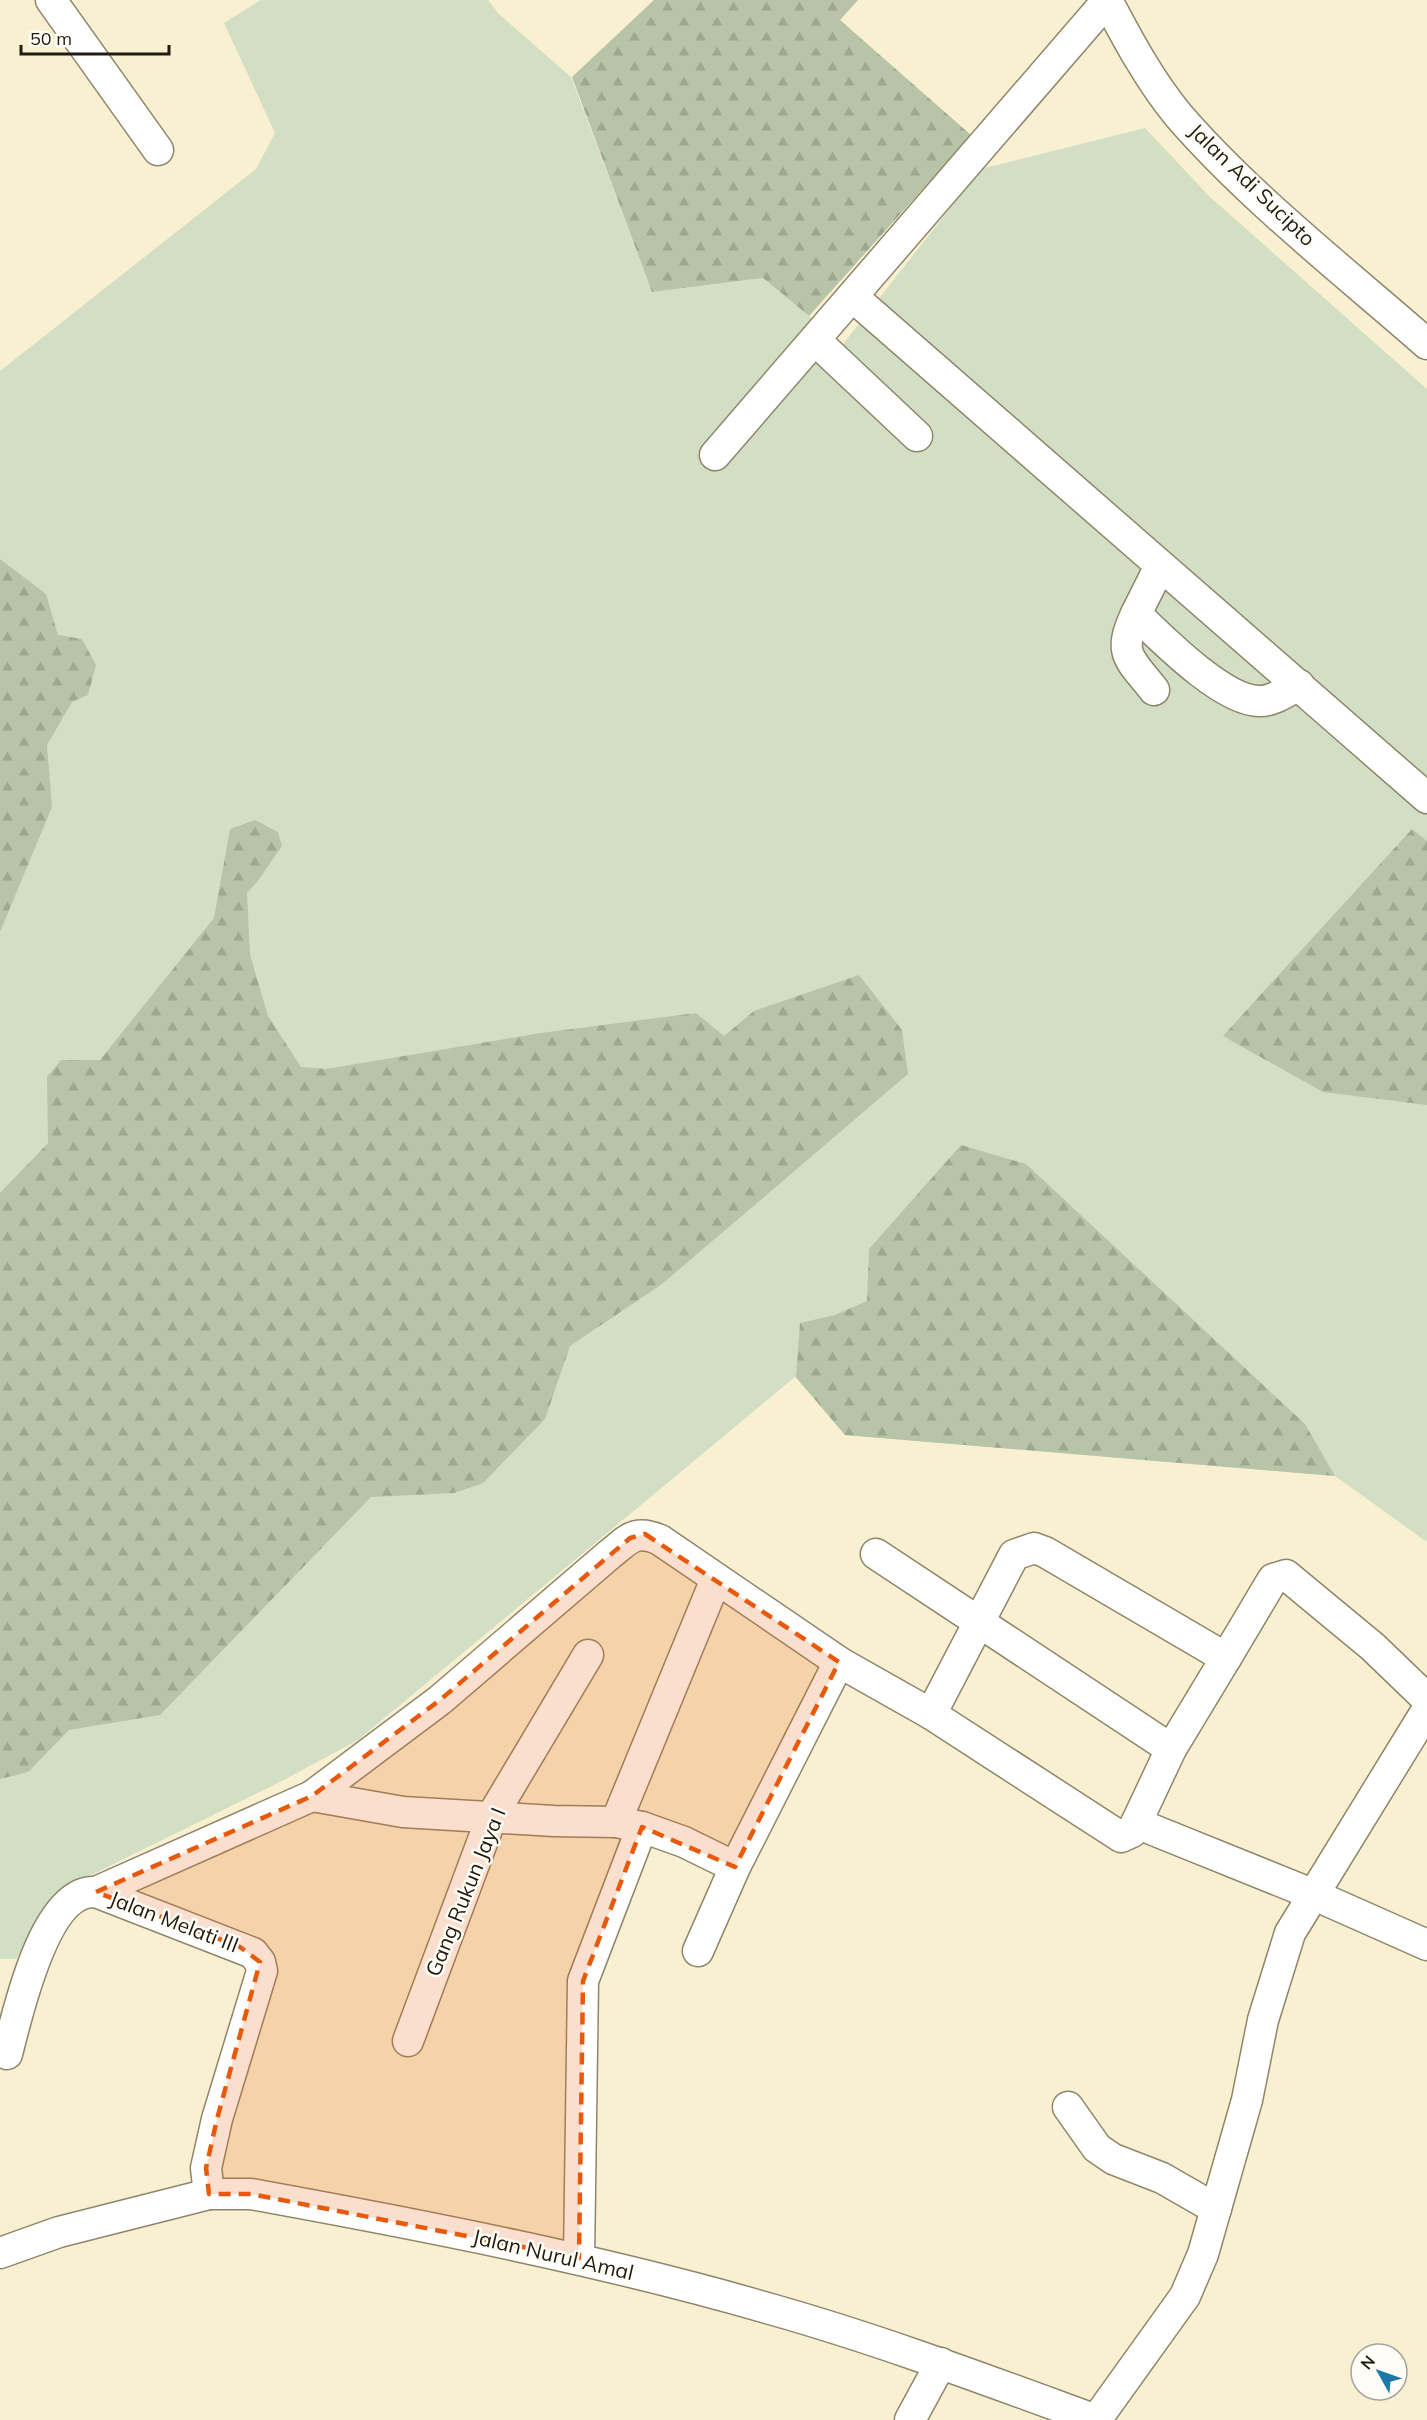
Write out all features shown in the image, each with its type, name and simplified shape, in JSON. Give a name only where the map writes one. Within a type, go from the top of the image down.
[{"type":"street","points":[[51,0],[158,150]]},
{"type":"street","points":[[715,455],[816,341],[1107,0]]},
{"type":"street","name":"Jalan Adi Sucipto","points":[[1107,0],[1147,71],[1179,115],[1256,193],[1427,344]]},
{"type":"street","points":[[853,297],[1427,798]]},
{"type":"street","points":[[816,341],[917,436]]},
{"type":"street","points":[[1154,690],[1126,651],[1127,634],[1160,566]]},
{"type":"street","points":[[1136,614],[1182,657],[1223,688],[1248,699],[1269,699],[1299,685]]},
{"type":"street","points":[[96,1892],[312,1796],[440,1700],[630,1538],[645,1534],[660,1540],[839,1662],[931,1714],[1121,1837],[1127,1835],[1136,1823],[1171,1749],[1273,1579],[1286,1575],[1373,1647],[1427,1699]]},
{"type":"street","points":[[931,1714],[1014,1555],[1034,1548],[1087,1576],[1226,1658]]},
{"type":"street","points":[[876,1554],[1171,1749]]},
{"type":"street","points":[[579,2258],[583,1981],[629,1824],[716,1580]]},
{"type":"street","name":"Gang Rukun Jaya I","points":[[408,2041],[492,1816],[588,1655]]},
{"type":"street","points":[[698,1951],[735,1867],[839,1662]]},
{"type":"street","points":[[1096,2420],[1185,2296],[1203,2254],[1246,2100],[1276,1970],[1290,1934],[1312,1894],[1427,1710]]},
{"type":"street","points":[[312,1796],[404,1812],[629,1824],[684,1842],[735,1867]]},
{"type":"street","points":[[1136,1823],[1312,1894],[1427,1945]]},
{"type":"street","name":"Jalan Melati III","points":[[7,2054],[13,1979],[63,1911],[82,1893],[96,1892],[253,1953],[260,1962],[262,1971],[206,2168],[209,2194]]},
{"type":"street","points":[[1068,2107],[1097,2148],[1113,2158],[1162,2178],[1216,2209]]},
{"type":"street","name":"Jalan Nurul Amal","points":[[0,2253],[59,2232],[209,2194],[251,2193],[579,2258],[774,2310],[941,2363],[1096,2420]]},
{"type":"street","points":[[910,2420],[941,2363]]},
{"type":"highlighted area","points":[[645,1534],[839,1662],[735,1867],[642,1827],[583,1981],[579,2258],[251,2194],[209,2194],[206,2168],[260,1962],[240,1947],[96,1892],[312,1796],[440,1700],[630,1538]]},
{"type":"green space","points":[[261,0],[488,0],[499,14],[571,77],[652,292],[763,278],[843,344],[981,169],[1145,128],[1210,197],[1427,389],[1427,1542],[1335,1476],[845,1435],[795,1377],[358,1740],[280,1782],[71,1885],[45,1905],[16,1959],[0,1959],[0,371],[256,169],[275,133],[224,23]]},
{"type":"green space","points":[[654,0],[858,0],[840,20],[971,135],[809,316],[763,278],[652,292],[572,77]]},
{"type":"green space","points":[[0,559],[46,594],[58,635],[82,639],[96,665],[88,695],[72,702],[47,745],[52,807],[0,932]]},
{"type":"green space","points":[[255,820],[278,832],[282,846],[247,893],[250,955],[268,1016],[301,1067],[326,1069],[541,1033],[696,1013],[724,1036],[754,1011],[859,975],[902,1030],[908,1074],[662,1284],[570,1346],[545,1419],[483,1483],[454,1493],[371,1497],[160,1715],[69,1730],[28,1772],[0,1779],[0,1193],[48,1143],[47,1077],[61,1060],[100,1060],[214,918],[230,829]]},
{"type":"green space","points":[[1412,829],[1427,841],[1427,1105],[1323,1092],[1223,1036]]},
{"type":"green space","points":[[961,1145],[1026,1164],[1305,1424],[1335,1476],[845,1435],[796,1377],[800,1323],[835,1315],[867,1301],[869,1249]]}]
